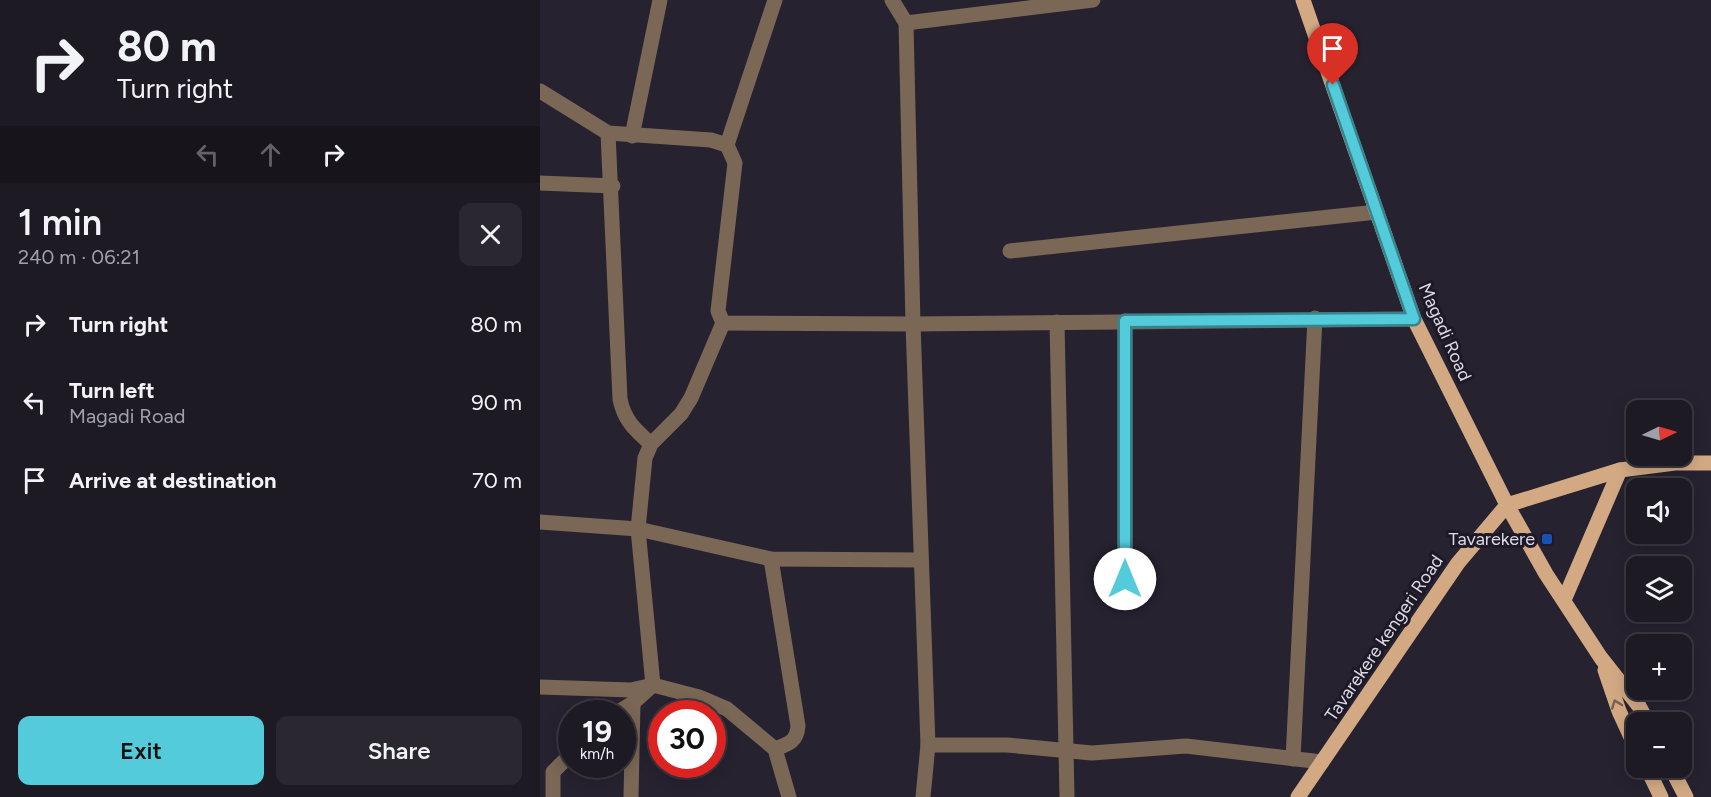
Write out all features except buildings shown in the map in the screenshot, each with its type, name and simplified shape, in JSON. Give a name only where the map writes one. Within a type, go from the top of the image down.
[{"type":"main road","name":"Magadi Road","points":[[1303,0],[1414,319],[1507,505],[1601,658],[1642,712]]},
{"type":"main road","points":[[1507,505],[1620,470],[1675,463],[1711,463]]},
{"type":"main road","points":[[1564,600],[1620,470]]},
{"type":"main road","name":"Tavarekere kengeri Road","points":[[1298,797],[1458,563],[1507,505]]},
{"type":"main road","name":"Magadi Road","points":[[1601,658],[1626,726]]},
{"type":"main road","points":[[1652,778],[1661,797]]},
{"type":"main road","points":[[1676,778],[1686,797]]},
{"type":"street","points":[[632,136],[660,0]]},
{"type":"street","points":[[653,685],[638,529],[645,458],[651,444],[686,406],[723,322],[718,311],[735,163],[727,145],[775,0]]},
{"type":"street","points":[[892,0],[906,23],[913,324],[928,745],[923,797]]},
{"type":"street","points":[[906,23],[1093,0]]},
{"type":"street","points":[[540,91],[608,133],[711,140],[727,145]]},
{"type":"street","points":[[608,133],[613,186],[620,399],[622,412],[631,427],[651,444]]},
{"type":"street","points":[[540,183],[613,186]]},
{"type":"street","points":[[1010,251],[1377,212]]},
{"type":"street","points":[[723,322],[913,324],[1315,318],[1414,319]]},
{"type":"street","points":[[1293,759],[1315,318]]},
{"type":"street","points":[[1125,321],[1125,579]]},
{"type":"street","points":[[1057,322],[1067,797]]},
{"type":"street","points":[[540,522],[638,529],[771,559],[921,560]]},
{"type":"street","points":[[771,559],[798,726],[797,736],[790,744],[775,749]]},
{"type":"street","points":[[636,700],[653,685]]},
{"type":"street","points":[[540,687],[631,690],[653,685],[699,697],[727,709],[775,749],[789,797]]},
{"type":"street","points":[[928,745],[1007,745],[1092,753],[1186,746],[1322,762]]},
{"type":"street","points":[[553,797],[553,772],[558,767]]},
{"type":"street","points":[[631,778],[631,797]]},
{"type":"place","name":"Tavarekere","points":[[1547,539]]},
{"type":"route","points":[[1125,579],[1125,321],[1414,319],[1333,85]]}]
